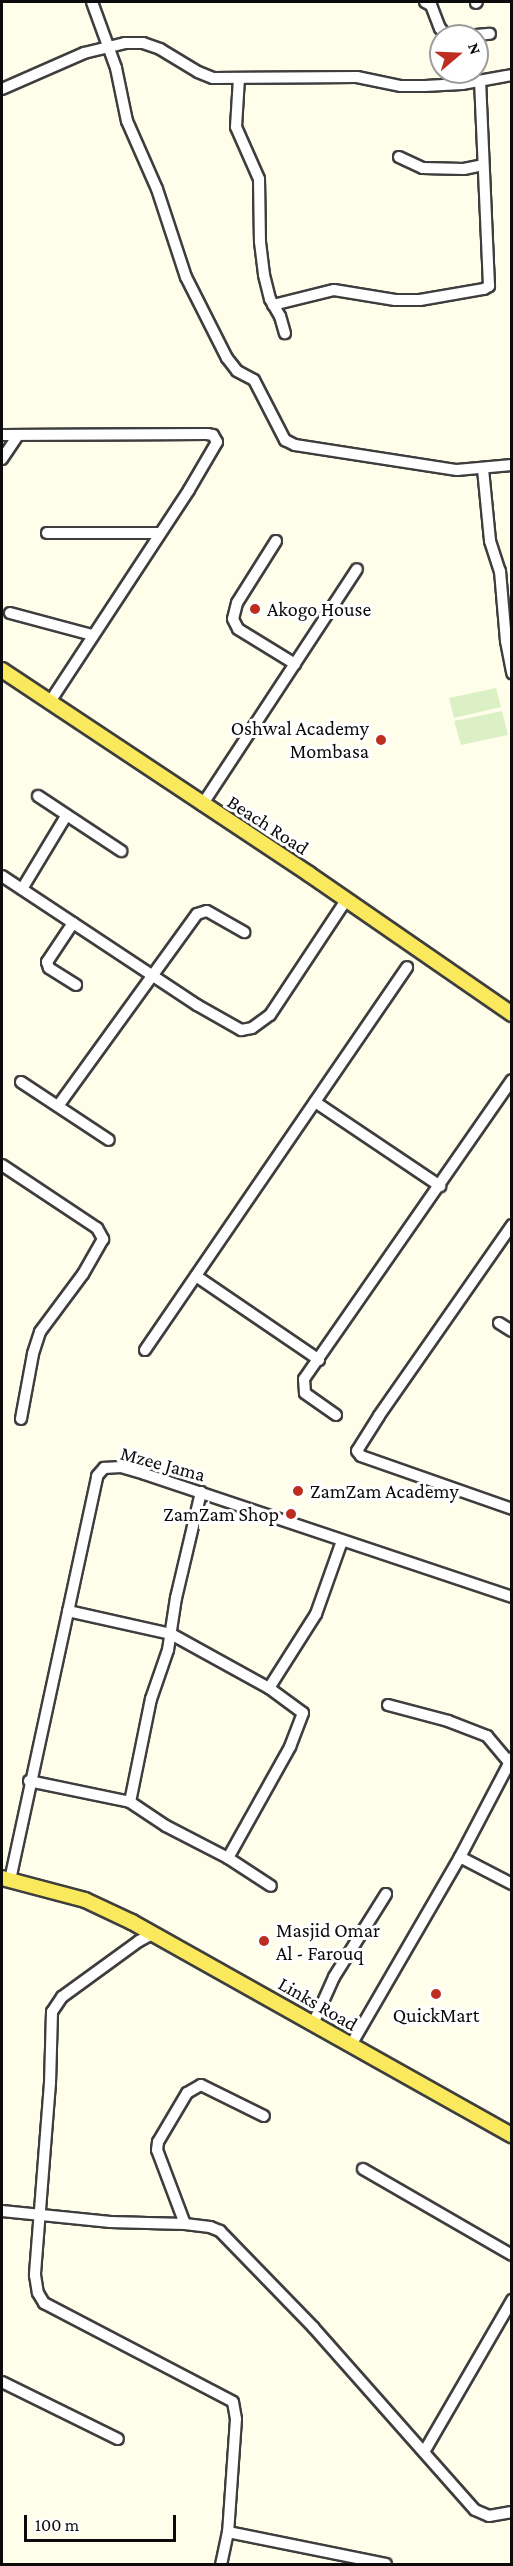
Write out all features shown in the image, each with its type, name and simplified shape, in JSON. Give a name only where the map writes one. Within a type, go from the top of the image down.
[{"type":"main road","name":"Beach Road","points":[[2,670],[512,1014]]},
{"type":"main road","name":"Links Road","points":[[6,1879],[85,1900],[154,1933],[512,2135]]},
{"type":"street","points":[[92,2],[110,45],[127,121],[157,189],[186,277],[227,358],[237,371],[254,380],[285,440],[295,445],[406,464],[457,470],[512,465]]},
{"type":"street","points":[[424,2],[431,5],[438,24]]},
{"type":"street","points":[[2,89],[62,62],[110,45],[143,43],[160,48],[198,72],[213,78],[357,77],[401,86],[447,84]]},
{"type":"street","points":[[489,79],[512,75]]},
{"type":"street","points":[[239,78],[236,127],[259,179],[260,242],[266,287],[285,333]]},
{"type":"street","points":[[273,304],[334,290],[395,300],[420,300],[488,287],[491,283],[485,228],[480,84]]},
{"type":"street","points":[[399,157],[423,168],[464,169],[483,165]]},
{"type":"street","points":[[2,435],[213,435],[217,446],[48,703]]},
{"type":"street","points":[[2,459],[18,435]]},
{"type":"street","points":[[483,469],[490,541],[506,572],[506,641],[512,673]]},
{"type":"street","points":[[47,533],[159,533]]},
{"type":"street","points":[[276,541],[237,603],[233,619],[238,629],[295,664]]},
{"type":"street","points":[[202,805],[357,569]]},
{"type":"street","points":[[10,613],[92,635]]},
{"type":"street","points":[[38,796],[121,851]]},
{"type":"street","points":[[22,889],[66,816]]},
{"type":"street","points":[[2,876],[233,1028],[252,1028],[263,1022],[275,1008],[346,900]]},
{"type":"street","points":[[58,1106],[200,912],[212,913],[244,932]]},
{"type":"street","points":[[73,923],[46,962],[49,968],[76,985]]},
{"type":"street","points":[[145,1350],[407,967]]},
{"type":"street","points":[[336,1415],[303,1390],[304,1379],[512,1080]]},
{"type":"street","points":[[21,1082],[109,1140]]},
{"type":"street","points":[[315,1102],[440,1186]]},
{"type":"street","points":[[3,1170],[97,1228],[103,1239],[83,1274],[40,1332],[33,1354],[21,1419]]},
{"type":"street","points":[[512,1225],[357,1451],[361,1456],[512,1509]]},
{"type":"street","points":[[196,1276],[319,1360]]},
{"type":"street","points":[[499,1323],[512,1331]]},
{"type":"street","name":"Mzee Jama","points":[[6,1879],[99,1472],[110,1467],[122,1467],[512,1597]]},
{"type":"street","points":[[130,1802],[152,1699],[168,1650],[176,1599],[201,1492]]},
{"type":"street","points":[[269,1688],[316,1614],[342,1541]]},
{"type":"street","points":[[68,1611],[171,1634],[269,1688],[299,1707],[303,1713],[303,1720],[261,1802],[228,1857]]},
{"type":"street","points":[[351,2045],[460,1857],[510,1760],[487,1736],[448,1721],[388,1705]]},
{"type":"street","points":[[29,1781],[130,1802],[166,1826],[228,1857],[271,1886]]},
{"type":"street","points":[[460,1857],[512,1884]]},
{"type":"street","points":[[313,2024],[334,1977],[386,1894]]},
{"type":"street","points":[[154,1933],[139,1941],[73,1988],[55,2004],[52,2018],[50,2083],[35,2275],[38,2293],[44,2303],[233,2402],[236,2419],[228,2532],[221,2565]]},
{"type":"street","points":[[184,2224],[157,2150],[158,2142],[187,2093],[201,2085],[264,2116]]},
{"type":"street","points":[[363,2169],[512,2255]]},
{"type":"street","points":[[2,2211],[110,2222],[184,2224],[215,2229],[234,2244],[475,2510],[489,2516],[512,2512]]},
{"type":"street","points":[[424,2452],[512,2300]]},
{"type":"street","points":[[2,2382],[118,2439]]},
{"type":"street","points":[[228,2532],[386,2564]]},
{"type":"green space","points":[[496,688],[501,707],[454,718],[449,698]]},
{"type":"green space","points":[[502,711],[508,735],[461,745],[454,721]]},
{"type":"place","name":"Akogo House","points":[[255,609]]},
{"type":"place","name":"Oshwal Academy Mombasa","points":[[381,740]]},
{"type":"place","name":"ZamZam Academy","points":[[298,1491]]},
{"type":"place","name":"ZamZam Shop","points":[[291,1514]]},
{"type":"place","name":"Masjid Omar Al - Farouq","points":[[264,1941]]},
{"type":"place","name":"QuickMart","points":[[436,1994]]}]
